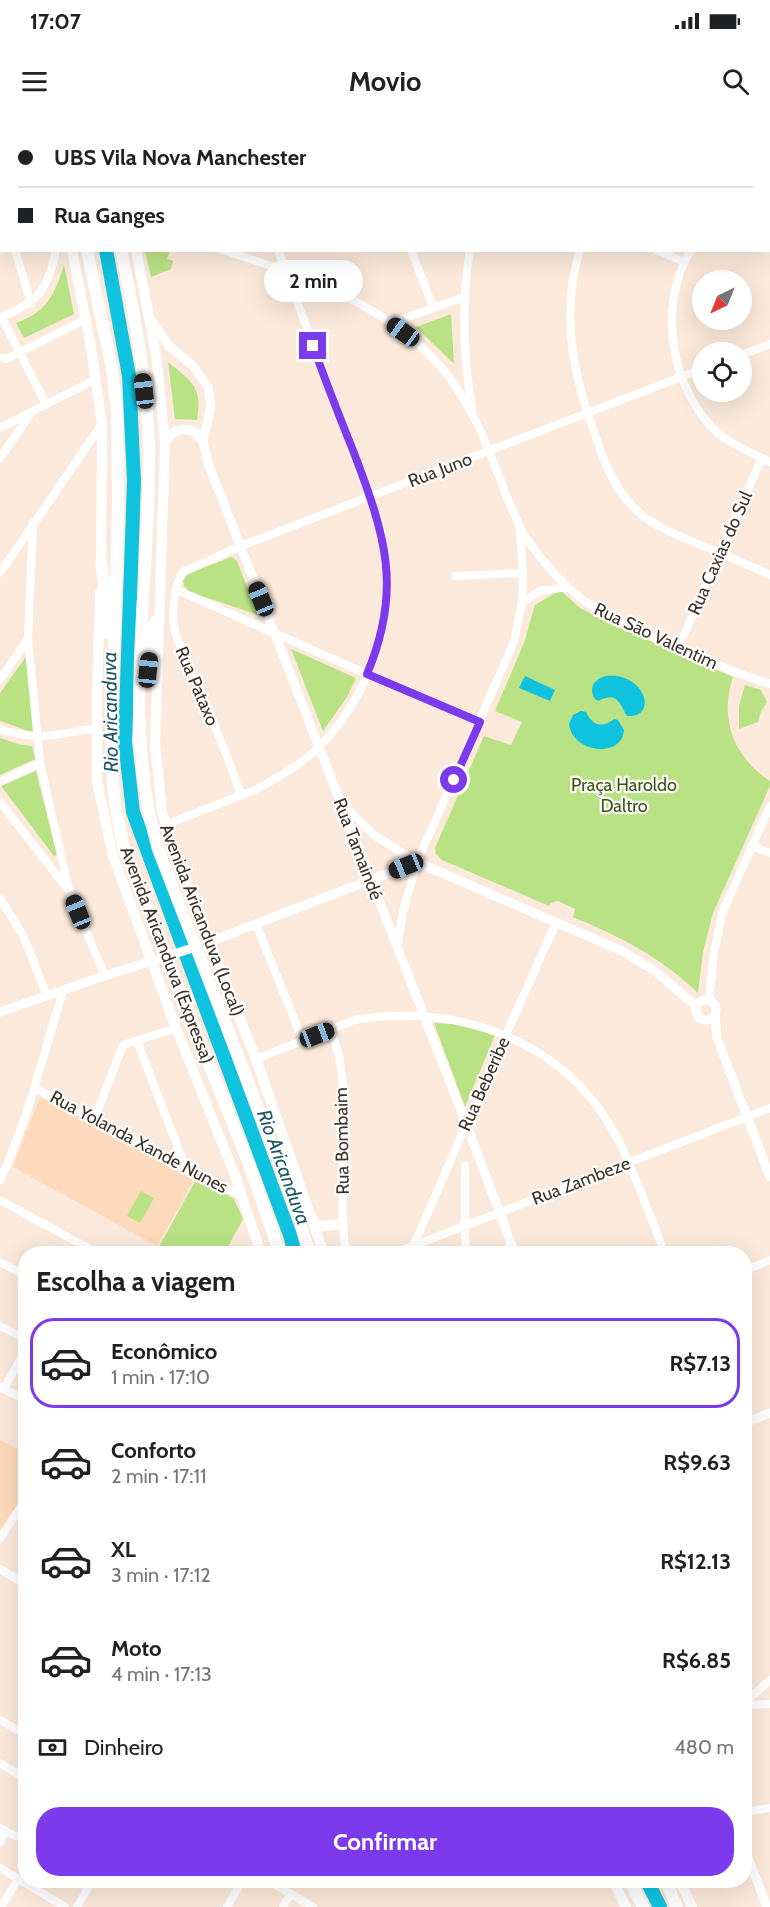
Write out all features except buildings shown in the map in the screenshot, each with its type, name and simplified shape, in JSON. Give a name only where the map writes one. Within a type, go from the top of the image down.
[{"type":"highway","name":"Avenida Aricanduva (Expressa)","points":[[87,252],[112,369],[117,412],[118,502],[111,761],[115,804],[124,850],[169,957],[268,1216],[276,1246]]},
{"type":"highway","points":[[121,252],[140,356],[149,458],[140,674],[140,740]]},
{"type":"highway","points":[[101,562],[112,674]]},
{"type":"highway","points":[[140,740],[151,632],[154,622],[159,619]]},
{"type":"highway","name":"Avenida Aricanduva (Expressa)","points":[[140,740],[142,777],[149,817],[158,849],[192,949],[287,1182],[307,1246]]},
{"type":"highway","points":[[634,1888],[643,1907]]},
{"type":"highway","points":[[669,1888],[677,1907]]},
{"type":"main road","points":[[72,252],[86,319],[102,424],[97,781],[113,856],[176,1028],[243,1197],[258,1246]]},
{"type":"main road","name":"Avenida Aricanduva (Local)","points":[[136,252],[156,354],[165,442],[155,745],[165,825],[256,1059],[322,1246]]},
{"type":"main road","points":[[315,1224],[326,1226],[342,1224]]},
{"type":"main road","points":[[616,1888],[626,1907]]},
{"type":"main road","points":[[683,1888],[692,1907]]},
{"type":"street","points":[[16,252],[31,303]]},
{"type":"street","points":[[46,404],[1,318],[31,303],[46,282],[55,252]]},
{"type":"street","points":[[229,252],[286,271],[355,299],[403,332],[440,366],[457,387],[472,412]]},
{"type":"street","points":[[165,825],[272,781],[318,747],[344,714],[367,674],[380,639],[387,585],[383,538],[370,497],[279,252]]},
{"type":"street","points":[[412,252],[433,308]]},
{"type":"street","points":[[470,252],[465,297],[464,346],[472,412]]},
{"type":"street","points":[[580,252],[572,284],[570,334],[577,379],[612,480],[633,506],[656,524],[770,575]]},
{"type":"street","points":[[662,252],[684,262]]},
{"type":"street","points":[[690,252],[676,285],[672,326],[676,360],[682,377],[693,400],[712,426],[730,443],[770,462]]},
{"type":"street","points":[[391,323],[465,297]]},
{"type":"street","points":[[149,315],[169,346],[193,366],[208,387],[211,406],[203,442]]},
{"type":"street","points":[[0,357],[6,359],[86,319]]},
{"type":"street","points":[[752,351],[770,344]]},
{"type":"street","name":"Rua Juno","points":[[181,574],[241,546],[692,373]]},
{"type":"street","points":[[0,428],[96,379]]},
{"type":"street","points":[[0,458],[32,412]]},
{"type":"street","name":"Rua São Valentim","points":[[472,412],[520,529],[567,587],[583,602],[607,617],[743,676],[770,684]]},
{"type":"street","points":[[0,573],[102,424]]},
{"type":"street","points":[[165,442],[176,430],[184,429],[197,433],[203,442]]},
{"type":"street","name":"Rua Tamaindé","points":[[203,442],[208,463],[512,1246]]},
{"type":"street","name":"Rua Caxias do Sul","points":[[678,648],[762,458]]},
{"type":"street","points":[[33,524],[28,639],[36,738],[69,890],[105,976]]},
{"type":"street","points":[[397,950],[403,912],[417,862],[514,642],[522,602],[520,529]]},
{"type":"street","points":[[522,561],[536,551]]},
{"type":"street","points":[[455,576],[523,573]]},
{"type":"street","name":"Rua Pataxo","points":[[181,574],[173,623],[241,795]]},
{"type":"street","points":[[522,602],[540,591],[567,587]]},
{"type":"street","points":[[177,590],[480,722]]},
{"type":"street","points":[[0,680],[28,639]]},
{"type":"street","points":[[0,729],[36,738],[96,728]]},
{"type":"street","points":[[0,782],[40,763]]},
{"type":"street","points":[[0,802],[69,890]]},
{"type":"street","points":[[340,802],[374,835],[417,862],[622,951],[643,963],[697,1006],[698,1016],[704,1019],[717,1038],[770,1176]]},
{"type":"street","points":[[709,1001],[713,959],[722,914],[770,806]]},
{"type":"street","points":[[752,846],[770,853]]},
{"type":"street","points":[[1,1010],[192,949],[417,862]]},
{"type":"street","points":[[0,898],[24,937],[47,996]]},
{"type":"street","name":"Rua Beberibe","points":[[414,1245],[556,923]]},
{"type":"street","points":[[256,924],[303,1041]]},
{"type":"street","points":[[0,1180],[2,1169],[34,1088],[63,991]]},
{"type":"street","points":[[697,1006],[701,1002],[709,1001]]},
{"type":"street","points":[[709,1001],[716,1008],[717,1038]]},
{"type":"street","points":[[704,1019],[715,1014]]},
{"type":"street","points":[[256,1059],[355,1020],[368,1018],[423,1017],[466,1023],[506,1036],[545,1056],[580,1086],[609,1123],[662,1246]]},
{"type":"street","points":[[96,1118],[123,1045],[176,1028]]},
{"type":"street","name":"Rua Bombaim","points":[[331,1030],[339,1057],[342,1089],[342,1224],[345,1246]]},
{"type":"street","points":[[137,1041],[185,1166]]},
{"type":"street","name":"Rua Yolanda Xande Nunes","points":[[34,1088],[96,1118],[243,1197]]},
{"type":"street","name":"Rua Zambeze","points":[[414,1245],[770,1108]]},
{"type":"street","points":[[465,1165],[465,1246]]},
{"type":"street","points":[[0,1200],[83,1246]]},
{"type":"street","points":[[752,1267],[770,1260]]},
{"type":"street","points":[[0,1262],[18,1272]]},
{"type":"street","points":[[0,1326],[18,1335]]},
{"type":"street","points":[[18,1362],[2,1388],[18,1396]]},
{"type":"street","points":[[752,1420],[770,1413]]},
{"type":"street","points":[[0,1538],[18,1511]]},
{"type":"street","points":[[0,1569],[18,1580]]},
{"type":"street","points":[[752,1697],[770,1680]]},
{"type":"street","points":[[752,1704],[770,1704]]},
{"type":"street","points":[[0,1720],[18,1730]]},
{"type":"street","points":[[0,1763],[18,1774]]},
{"type":"street","points":[[752,1811],[770,1808]]},
{"type":"street","points":[[0,1842],[3,1829],[15,1836]]},
{"type":"street","points":[[0,1868],[18,1879],[1,1907]]},
{"type":"street","points":[[752,1869],[767,1907]]},
{"type":"street","points":[[33,1888],[65,1907]]},
{"type":"street","points":[[77,1907],[88,1888]]},
{"type":"street","points":[[227,1907],[238,1888]]},
{"type":"street","points":[[280,1888],[313,1907]]},
{"type":"street","points":[[283,1907],[290,1894]]},
{"type":"shaded area","points":[[40,1097],[194,1180],[157,1246],[13,1167]]},
{"type":"shaded area","points":[[0,1440],[18,1449],[18,1503],[0,1532]]},
{"type":"green space","points":[[145,252],[170,252],[167,259],[173,261],[171,269],[151,277]]},
{"type":"green space","points":[[64,265],[74,314],[24,338],[16,323],[27,319],[48,301]]},
{"type":"green space","points":[[451,314],[454,364],[416,327]]},
{"type":"green space","points":[[168,362],[189,380],[197,392],[197,420],[175,419]]},
{"type":"green space","points":[[232,557],[237,561],[258,615],[190,592],[184,586],[183,580],[189,573]]},
{"type":"green space","name":"Praça Haroldo Daltro","points":[[560,590],[580,608],[606,622],[733,677],[728,707],[732,735],[747,760],[770,781],[770,786],[713,913],[703,952],[698,993],[669,968],[640,949],[573,917],[575,909],[558,901],[549,906],[442,860],[436,854],[435,848],[484,736],[511,745],[522,722],[495,711],[524,643],[535,605]]},
{"type":"green space","points":[[291,649],[356,678],[347,697],[323,731]]},
{"type":"green space","points":[[27,658],[34,733],[0,721],[0,693]]},
{"type":"green space","points":[[745,685],[761,690],[767,702],[758,722],[739,729],[739,706]]},
{"type":"green space","points":[[0,738],[32,746],[35,759],[0,775]]},
{"type":"green space","points":[[36,771],[57,855],[54,856],[1,786]]},
{"type":"green space","points":[[434,1023],[465,1025],[495,1035],[465,1107]]},
{"type":"green space","points":[[197,1178],[234,1199],[243,1219],[228,1246],[159,1246]]},
{"type":"green space","points":[[141,1191],[154,1198],[140,1223],[127,1216]]},
{"type":"water","points":[[525,676],[555,690],[550,701],[519,688]]},
{"type":"water","points":[[606,676],[619,676],[630,680],[638,687],[645,703],[643,710],[637,715],[627,716],[620,703],[614,698],[598,701],[595,699],[592,691],[593,684]]},
{"type":"water","points":[[581,711],[586,712],[594,723],[601,725],[614,719],[618,720],[624,730],[621,739],[615,745],[597,749],[579,741],[572,734],[569,724],[573,715]]},
{"type":"waterway","name":"Rio Aricanduva","points":[[106,252],[129,376],[134,481],[125,742],[133,812],[293,1246]]},
{"type":"waterway","name":"Rio Aricanduva","points":[[650,1888],[660,1907]]},
{"type":"route","points":[[313,346],[376,512],[383,538],[387,570],[384,620],[376,654],[367,674],[480,722],[454,780]]}]
